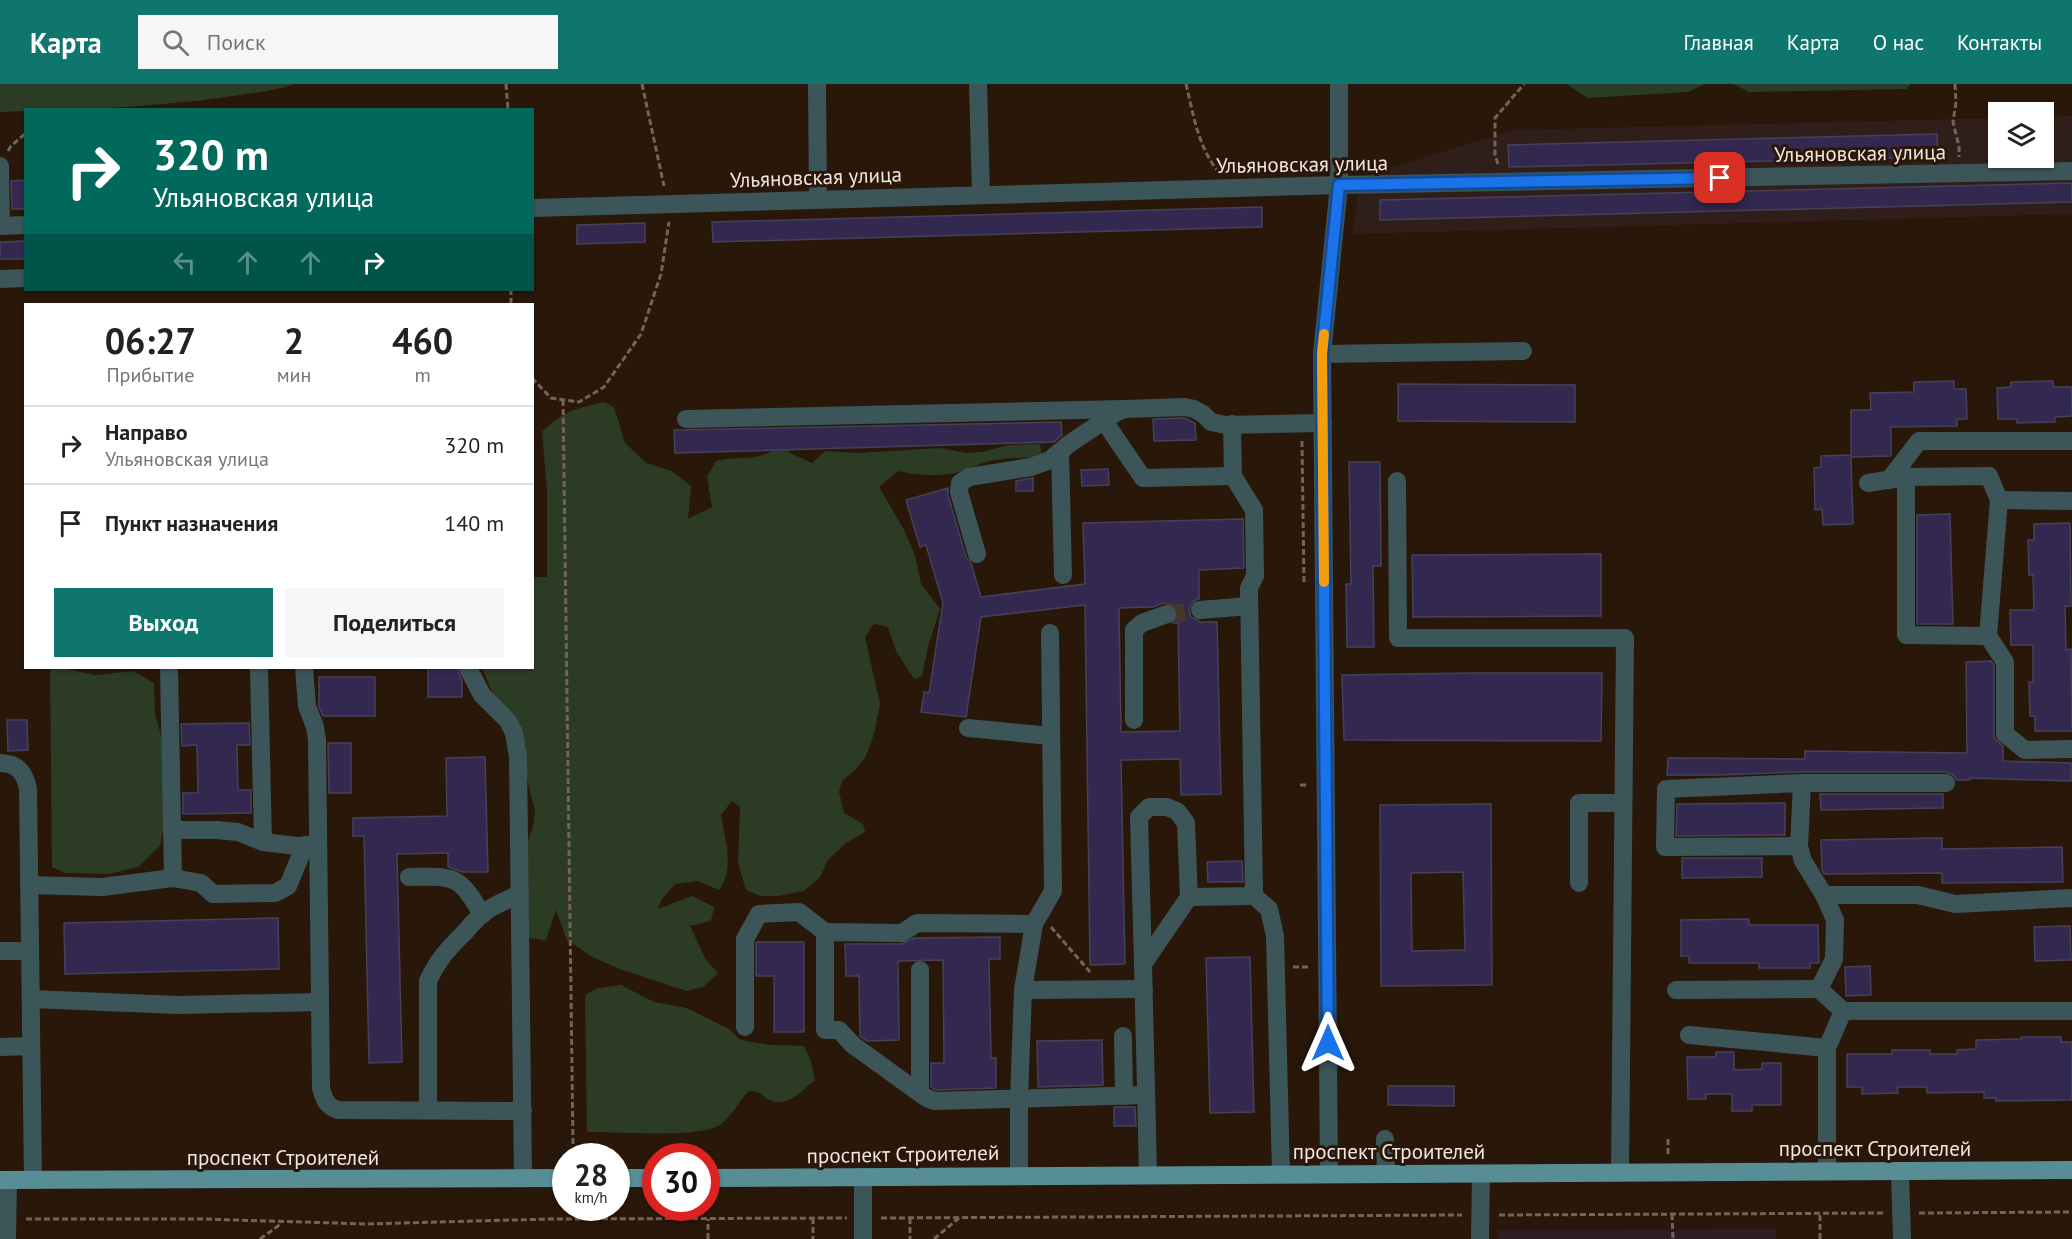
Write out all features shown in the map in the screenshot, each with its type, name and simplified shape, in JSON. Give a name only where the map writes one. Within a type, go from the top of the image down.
[{"type":"main road","name":"проспект Строителей","points":[[720,1178],[2072,1170]]},
{"type":"main road","name":"проспект Строителей","points":[[4,1180],[552,1178]]},
{"type":"street","points":[[817,84],[818,199]]},
{"type":"street","points":[[978,84],[981,194]]},
{"type":"street","points":[[1329,1174],[1322,354],[1339,185],[1339,84]]},
{"type":"street","points":[[0,166],[0,226],[24,225]]},
{"type":"street","name":"Ульяновская улица","points":[[534,208],[1339,185],[2072,171]]},
{"type":"street","points":[[0,279],[24,278]]},
{"type":"street","points":[[1322,354],[1523,351]]},
{"type":"street","points":[[686,419],[1185,407],[1203,414],[1211,422],[1233,424],[1323,423]]},
{"type":"street","points":[[977,554],[959,492],[960,483],[969,477],[1031,467],[1050,460],[1104,421],[1125,409]]},
{"type":"street","points":[[1104,421],[1143,478],[1233,476]]},
{"type":"street","points":[[1233,424],[1233,476],[1254,510],[1255,576],[1249,588],[1254,896]]},
{"type":"street","points":[[1988,636],[1906,635],[1897,478],[1919,441],[2072,441]]},
{"type":"street","points":[[1060,452],[1069,478],[1063,574]]},
{"type":"street","points":[[1868,483],[1897,478],[1989,476],[1999,500],[1988,636],[2005,662],[2005,734],[2025,750],[2072,749]]},
{"type":"street","points":[[1397,481],[1398,638],[1625,638],[1620,1172]]},
{"type":"street","points":[[1999,500],[2072,501]]},
{"type":"street","points":[[1200,610],[1249,606]]},
{"type":"street","points":[[1134,720],[1134,630],[1142,623],[1167,614]]},
{"type":"street","points":[[1019,1175],[1023,990],[1037,920],[1053,891],[1050,633]]},
{"type":"street","points":[[169,669],[173,878]]},
{"type":"street","points":[[259,669],[262,842]]},
{"type":"street","points":[[304,669],[307,706],[317,740],[311,845],[320,1002],[321,1088],[324,1099],[329,1107],[338,1110],[523,1111]]},
{"type":"street","points":[[469,669],[482,695],[508,721],[514,733],[518,757],[523,1178]]},
{"type":"street","points":[[968,728],[1051,736]]},
{"type":"street","points":[[0,763],[15,766],[22,771],[28,789],[33,1180]]},
{"type":"street","points":[[1799,846],[1665,848],[1666,789],[1802,783],[1946,783]]},
{"type":"street","points":[[1802,783],[1799,846],[1803,861],[1824,895],[1835,920],[1834,959],[1819,989]]},
{"type":"street","points":[[1579,883],[1580,803],[1623,811]]},
{"type":"street","points":[[1143,964],[1189,897],[1186,823],[1177,811],[1167,807],[1149,807],[1139,817],[1148,1174]]},
{"type":"street","points":[[172,830],[238,832],[262,842],[311,845]]},
{"type":"street","points":[[29,885],[102,887],[173,878],[201,883],[213,894],[275,893],[288,886],[311,845]]},
{"type":"street","points":[[409,877],[439,877],[464,885],[482,915]]},
{"type":"street","points":[[428,1110],[428,981],[436,963],[446,950],[482,915],[520,894]]},
{"type":"street","points":[[1824,895],[1918,895],[1955,904],[2072,898]]},
{"type":"street","points":[[1189,897],[1254,896],[1269,909],[1275,936],[1281,1174]]},
{"type":"street","points":[[745,1027],[745,939],[759,914],[799,912],[825,932],[902,933],[917,923],[1037,920]]},
{"type":"street","points":[[825,932],[825,1030],[839,1030],[853,1045],[934,1101],[1146,1095]]},
{"type":"street","points":[[0,951],[30,951]]},
{"type":"street","points":[[920,970],[920,1093]]},
{"type":"street","points":[[1023,990],[1144,989]]},
{"type":"street","points":[[1676,990],[1819,989],[1843,1011],[2072,1011]]},
{"type":"street","points":[[31,999],[178,1005],[320,1002]]},
{"type":"street","points":[[1827,1171],[1827,1048],[1843,1011]]},
{"type":"street","points":[[1689,1035],[1827,1048]]},
{"type":"street","points":[[1123,1036],[1124,1096]]},
{"type":"street","points":[[0,1047],[31,1046]]},
{"type":"street","points":[[1386,1138],[1386,1173]]},
{"type":"street","points":[[1900,1172],[1902,1239]]},
{"type":"street","points":[[1480,1239],[1481,1174]]},
{"type":"street","points":[[863,1177],[863,1239]]},
{"type":"street","points":[[4,1180],[7,1239]]},
{"type":"path","points":[[506,84],[507,108]]},
{"type":"path","points":[[534,380],[551,398],[579,402],[604,387],[641,334],[661,274],[670,228],[668,204],[642,84]]},
{"type":"path","points":[[1186,84],[1197,130],[1208,159],[1231,188]]},
{"type":"path","points":[[1506,182],[1495,155],[1495,118],[1524,84]]},
{"type":"path","points":[[1955,84],[1956,102],[1953,122],[1959,146],[1958,173]]},
{"type":"path","points":[[0,166],[11,146],[24,135]]},
{"type":"path","points":[[563,400],[573,1143]]},
{"type":"path","points":[[1300,785],[1308,785]]},
{"type":"path","points":[[1037,920],[1089,968],[1097,989]]},
{"type":"path","points":[[1303,967],[1312,967]]},
{"type":"path","points":[[1668,1140],[1668,1155]]},
{"type":"path","points":[[720,1219],[2072,1212]]},
{"type":"path","points":[[1672,1214],[1672,1239]]},
{"type":"path","points":[[1820,1214],[1820,1239]]},
{"type":"path","points":[[934,1239],[960,1217]]},
{"type":"path","points":[[813,1218],[813,1239]]},
{"type":"path","points":[[910,1218],[910,1239]]},
{"type":"path","points":[[7,1220],[202,1219],[367,1224],[642,1219]]},
{"type":"path","points":[[708,1221],[708,1239]]},
{"type":"path","points":[[260,1239],[283,1222]]},
{"type":"shaded area","points":[[2072,116],[2072,214],[1353,234],[1360,178],[1512,130],[1988,118],[1988,168],[2054,168],[2054,117]]},
{"type":"shaded area","points":[[1776,1229],[1776,1239],[1498,1239],[1498,1230]]},
{"type":"green space","points":[[0,84],[294,84],[261,92],[177,103],[101,108],[24,108],[24,111],[0,112]]},
{"type":"green space","points":[[1566,84],[1705,84],[1688,92],[1588,98]]},
{"type":"green space","points":[[1733,84],[1911,84],[1906,89],[1749,92]]},
{"type":"green space","points":[[604,402],[614,407],[625,443],[646,463],[672,471],[691,486],[688,519],[712,507],[707,477],[716,461],[758,456],[781,444],[790,453],[812,463],[825,451],[857,453],[940,448],[966,453],[982,452],[1008,445],[1040,444],[1042,456],[995,460],[960,472],[941,475],[898,471],[879,487],[903,528],[915,555],[921,584],[940,609],[922,676],[914,679],[896,651],[888,627],[874,624],[865,637],[880,704],[874,734],[865,758],[842,781],[839,792],[844,813],[863,824],[865,832],[846,843],[828,860],[820,877],[804,891],[777,896],[760,896],[746,890],[738,863],[740,807],[732,801],[721,815],[728,864],[724,882],[719,890],[698,881],[675,884],[662,899],[658,909],[692,896],[714,907],[711,921],[690,926],[706,960],[718,973],[703,987],[686,991],[617,968],[591,956],[567,940],[556,910],[546,940],[529,938],[523,904],[523,856],[533,826],[535,811],[525,771],[482,669],[534,669],[534,577],[547,577],[547,491],[542,432],[570,411]]},
{"type":"green space","points":[[50,669],[66,669],[95,675],[133,671],[154,683],[155,713],[165,751],[166,815],[160,846],[138,867],[109,874],[65,873],[52,867]]},
{"type":"green space","points":[[621,985],[654,1002],[687,1008],[729,1029],[739,1039],[745,1041],[804,1046],[810,1058],[815,1080],[794,1097],[782,1102],[770,1100],[759,1093],[749,1091],[723,1123],[707,1130],[675,1133],[587,1132],[585,995],[598,988]]},
{"type":"building","points":[[1937,134],[1938,157],[1509,167],[1508,145]]},
{"type":"building","points":[[24,180],[24,209],[12,209],[11,181]]},
{"type":"building","points":[[2072,183],[2072,202],[1380,220],[1380,200]]},
{"type":"building","points":[[1262,207],[1262,227],[713,242],[712,222]]},
{"type":"building","points":[[645,223],[645,242],[577,244],[577,225]]},
{"type":"building","points":[[24,241],[24,259],[0,259],[0,242]]},
{"type":"building","points":[[1954,381],[1954,389],[1966,389],[1967,419],[1957,419],[1957,426],[1891,427],[1891,456],[1851,457],[1853,524],[1823,525],[1822,509],[1815,510],[1814,468],[1821,467],[1821,456],[1851,455],[1851,410],[1871,410],[1870,393],[1914,392],[1914,382]]},
{"type":"building","points":[[2053,381],[2053,387],[2072,387],[2072,416],[2055,417],[2055,422],[2017,423],[2017,419],[1998,419],[1997,388],[2011,387],[2011,382]]},
{"type":"building","points":[[1398,384],[1575,385],[1575,422],[1398,421]]},
{"type":"building","points":[[1184,418],[1195,423],[1196,440],[1154,441],[1153,419]]},
{"type":"building","points":[[1061,422],[1062,435],[1054,442],[675,453],[674,430]]},
{"type":"building","points":[[1349,462],[1380,462],[1381,566],[1373,566],[1374,647],[1347,647],[1346,584],[1351,584]]},
{"type":"building","points":[[1108,469],[1109,485],[1082,486],[1081,470]]},
{"type":"building","points":[[1033,478],[1033,491],[1016,491],[1016,481]]},
{"type":"building","points":[[948,488],[966,557],[971,563],[981,597],[1085,584],[1083,523],[1243,519],[1244,568],[1199,570],[1199,599],[1193,601],[1189,610],[1191,617],[1200,622],[1217,622],[1221,794],[1181,795],[1180,759],[1121,760],[1125,964],[1090,965],[1085,605],[981,617],[966,717],[921,712],[924,692],[929,693],[943,603],[926,545],[920,547],[906,500]],"holes":[[[1163,603],[1174,605],[1178,611],[1178,617],[1173,623],[1178,623],[1180,731],[1121,732],[1119,608],[1153,607]]]},
{"type":"building","points":[[1950,514],[1953,624],[1917,624],[1917,515]]},
{"type":"building","points":[[2070,523],[2071,606],[2065,606],[2066,650],[2071,649],[2072,731],[2035,731],[2035,716],[2030,716],[2029,682],[2033,682],[2033,645],[2011,645],[2010,610],[2034,610],[2033,575],[2029,575],[2028,540],[2034,540],[2034,524]]},
{"type":"building","points":[[1601,554],[1601,616],[1413,617],[1412,555]]},
{"type":"building","points":[[1991,661],[1994,665],[1994,735],[2003,746],[2003,761],[2071,763],[2071,781],[1970,778],[1970,780],[1957,780],[1952,774],[1946,772],[1667,775],[1668,758],[1805,759],[1805,751],[1967,753],[1966,662]]},
{"type":"building","points":[[428,669],[457,669],[462,681],[462,697],[428,697]]},
{"type":"building","points":[[1602,673],[1601,741],[1344,740],[1342,675]]},
{"type":"building","points":[[319,677],[375,677],[375,716],[323,716],[319,707]]},
{"type":"building","points":[[7,720],[27,720],[28,750],[8,751]]},
{"type":"building","points":[[249,723],[250,745],[237,745],[238,790],[251,790],[251,813],[183,814],[183,793],[198,793],[197,745],[182,746],[181,724]]},
{"type":"building","points":[[328,743],[351,743],[351,793],[329,793]]},
{"type":"building","points":[[485,757],[488,872],[462,872],[448,867],[448,853],[397,854],[402,1062],[369,1063],[364,836],[353,836],[353,818],[447,816],[446,758]]},
{"type":"building","points":[[1820,794],[1943,794],[1943,808],[1821,810]]},
{"type":"building","points":[[1785,803],[1785,835],[1676,836],[1677,804]]},
{"type":"building","points":[[1491,804],[1492,985],[1381,986],[1380,805]],"holes":[[[1463,872],[1465,950],[1412,951],[1411,873]]]},
{"type":"building","points":[[1942,838],[1942,849],[2062,847],[2063,882],[1942,883],[1942,873],[1824,874],[1822,870],[1821,840]]},
{"type":"building","points":[[1682,858],[1762,858],[1762,877],[1682,878]]},
{"type":"building","points":[[1242,861],[1243,882],[1208,882],[1207,862]]},
{"type":"building","points":[[278,918],[279,969],[65,974],[64,923]]},
{"type":"building","points":[[1749,919],[1749,925],[1818,925],[1819,963],[1810,963],[1810,968],[1759,968],[1759,963],[1689,963],[1689,956],[1681,956],[1681,920]]},
{"type":"building","points":[[2070,926],[2071,960],[2035,961],[2034,927]]},
{"type":"building","points":[[1000,937],[1000,959],[989,959],[991,1058],[996,1058],[996,1088],[936,1090],[931,1087],[931,1063],[944,1063],[943,960],[898,961],[899,1040],[867,1041],[860,1036],[859,976],[846,976],[845,944],[902,944],[914,938]]},
{"type":"building","points":[[756,942],[804,942],[804,1032],[774,1032],[774,976],[756,976]]},
{"type":"building","points":[[1250,957],[1254,1112],[1210,1113],[1206,958]]},
{"type":"building","points":[[1870,966],[1871,995],[1846,996],[1845,967]]},
{"type":"building","points":[[2021,1037],[2061,1037],[2061,1042],[2072,1042],[2072,1100],[1996,1101],[1996,1098],[1984,1098],[1984,1092],[1927,1093],[1927,1087],[1897,1087],[1898,1093],[1862,1094],[1862,1087],[1847,1087],[1847,1054],[1892,1054],[1892,1050],[1930,1050],[1930,1054],[1957,1054],[1957,1050],[1976,1049],[1976,1040],[2021,1039]]},
{"type":"building","points":[[1102,1040],[1103,1085],[1038,1087],[1037,1041]]},
{"type":"building","points":[[1716,1052],[1734,1052],[1734,1070],[1762,1069],[1762,1063],[1781,1063],[1781,1105],[1752,1105],[1752,1111],[1732,1111],[1732,1094],[1706,1094],[1706,1099],[1688,1099],[1687,1057],[1716,1057]]},
{"type":"building","points":[[1388,1086],[1454,1086],[1454,1106],[1388,1105]]},
{"type":"building","points":[[1114,1107],[1135,1107],[1136,1126],[1114,1126]]},
{"type":"tunnel","points":[[1167,614],[1200,610]]},
{"type":"slow traffic","points":[[1324,334],[1322,354],[1324,582]]},
{"type":"route","points":[[1328,1043],[1322,354],[1339,185],[1720,178]]}]
